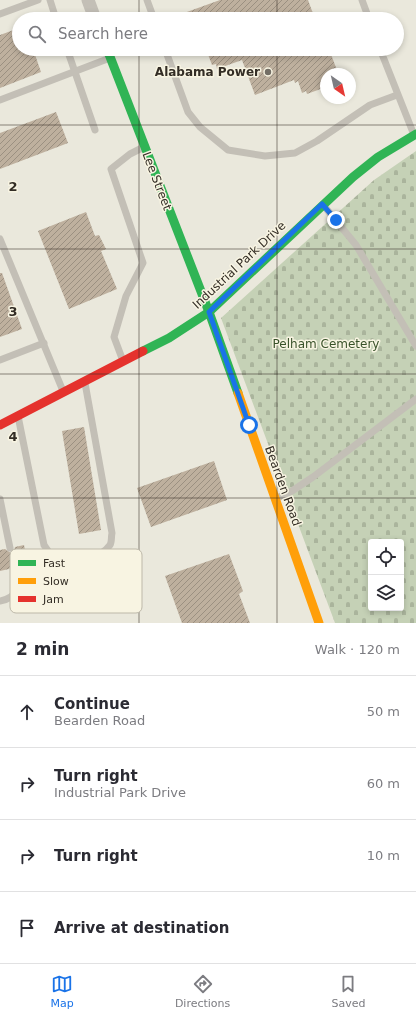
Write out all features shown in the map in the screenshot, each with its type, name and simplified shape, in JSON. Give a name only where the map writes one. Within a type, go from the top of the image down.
[{"type":"street","points":[[88,0],[92,12]]},
{"type":"street","name":"Lee Street","points":[[110,58],[209,312]]},
{"type":"street","name":"Industrial Park Drive","points":[[0,425],[124,363],[169,338],[209,312],[322,204],[378,157],[415,134]]},
{"type":"street","name":"Bearden Road","points":[[209,312],[319,623]]},
{"type":"lane","points":[[0,14],[38,0]]},
{"type":"lane","points":[[50,0],[54,12]]},
{"type":"lane","points":[[147,0],[151,12]]},
{"type":"lane","points":[[362,0],[366,12]]},
{"type":"lane","points":[[70,56],[95,130]]},
{"type":"lane","points":[[168,56],[188,112],[200,127],[228,150],[265,156],[295,153],[317,141],[370,105],[397,95]]},
{"type":"lane","points":[[383,56],[397,95],[415,134]]},
{"type":"lane","points":[[0,100],[110,58]]},
{"type":"lane","points":[[124,363],[114,337],[126,296],[143,263],[111,169],[130,154],[144,147]]},
{"type":"lane","points":[[322,204],[356,245],[416,346]]},
{"type":"lane","points":[[0,239],[64,393]]},
{"type":"lane","points":[[0,360],[44,343]]},
{"type":"lane","points":[[85,382],[112,533],[110,544],[106,549]]},
{"type":"lane","points":[[275,499],[292,491],[308,480],[416,399]]},
{"type":"lane","points":[[18,416],[44,545],[47,549]]},
{"type":"lane","points":[[0,499],[3,528],[10,548]]},
{"type":"lane","points":[[0,601],[10,599]]},
{"type":"green space","name":"Pelham Cemetery","points":[[416,151],[416,623],[335,623],[221,318],[374,180]]},
{"type":"building","points":[[220,0],[308,0],[312,12],[187,12]]},
{"type":"building","points":[[12,31],[12,56],[35,56],[41,72],[0,88],[0,35]]},
{"type":"building","name":"Alabama Power","points":[[209,56],[332,56],[336,68],[320,68],[320,89],[307,94],[306,91],[302,93],[298,81],[295,83],[294,80],[255,95],[242,60],[217,69],[216,64],[212,65]]},
{"type":"building","points":[[56,112],[68,143],[0,169],[0,133]]},
{"type":"building","points":[[86,212],[95,236],[99,235],[106,249],[101,251],[117,289],[69,309],[38,231]]},
{"type":"building","points":[[0,273],[2,273],[22,329],[0,337]]},
{"type":"building","points":[[84,427],[101,530],[79,534],[62,431]]},
{"type":"building","points":[[214,461],[227,500],[151,527],[137,488]]},
{"type":"building","points":[[24,545],[25,549],[14,549],[15,547]]},
{"type":"building","points":[[5,549],[10,552],[10,568],[0,571],[0,550]]},
{"type":"building","points":[[229,554],[243,591],[239,594],[250,623],[182,623],[165,576]]},
{"type":"traffic: fast","points":[[110,56],[209,312],[238,393]]},
{"type":"traffic: fast","points":[[143,351],[169,338],[209,312],[353,177],[378,157],[416,134]]},
{"type":"traffic: slow","points":[[238,393],[319,623]]},
{"type":"traffic: jam","points":[[0,425],[143,351]]},
{"type":"place","name":"Alabama Power","points":[[268,72]]},
{"type":"route","points":[[249,425],[209,312],[322,204],[336,220]]}]
